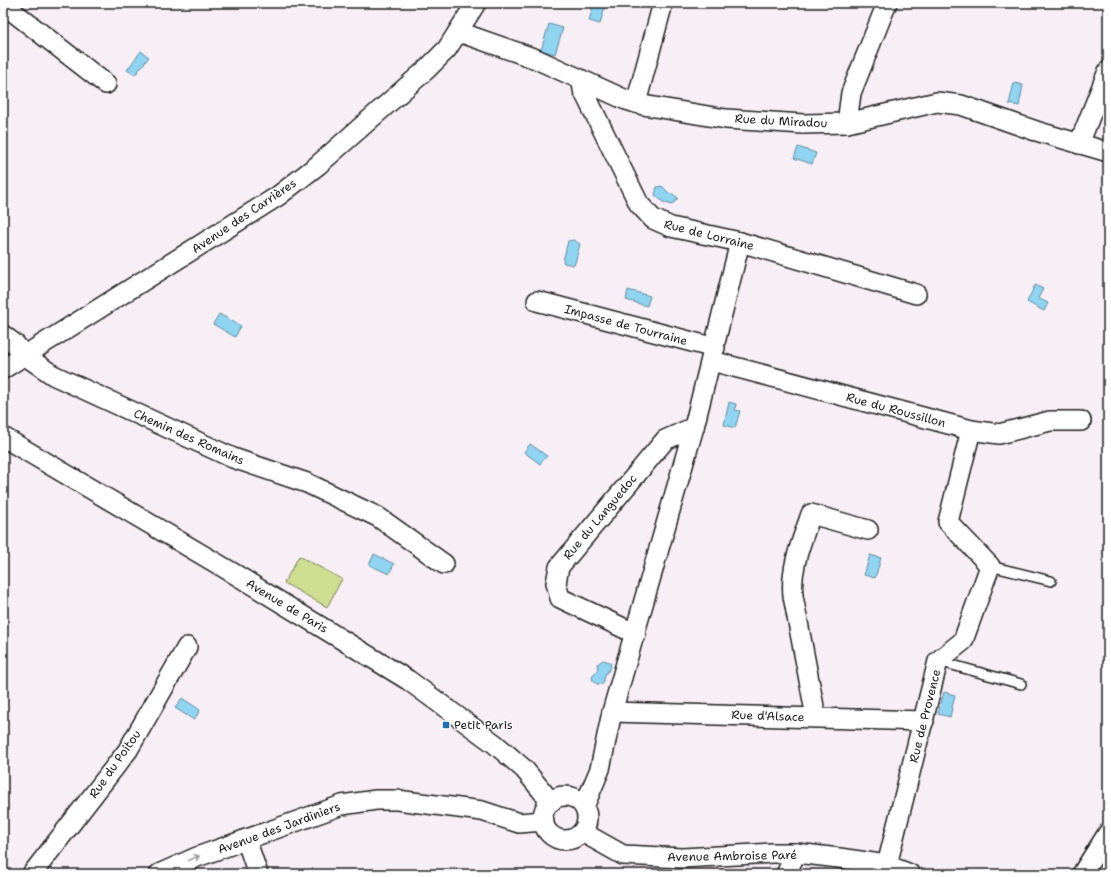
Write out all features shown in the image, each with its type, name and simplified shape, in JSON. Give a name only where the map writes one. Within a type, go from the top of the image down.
[{"type":"street","name":"Avenue des Carrières","points":[[3,369],[278,196],[318,165],[427,69],[447,49],[476,3]]},
{"type":"street","points":[[636,103],[663,3]]},
{"type":"street","points":[[847,123],[851,93],[887,3]]},
{"type":"street","points":[[3,4],[106,84]]},
{"type":"street","name":"Rue du Miradou","points":[[459,32],[536,59],[582,81],[636,103],[726,119],[803,124],[847,123],[937,102],[961,105],[1036,131],[1108,152]]},
{"type":"street","points":[[1079,144],[1108,71]]},
{"type":"street","name":"Rue de Lorraine","points":[[582,81],[583,90],[640,204],[653,219],[671,227],[740,242],[916,294]]},
{"type":"street","points":[[584,807],[600,769],[612,712],[636,634],[714,354],[740,242]]},
{"type":"street","name":"Impasse de Tourraine","points":[[537,301],[714,354]]},
{"type":"street","name":"Chemin des Romains","points":[[3,335],[15,344],[24,355],[53,376],[233,458],[308,483],[371,514],[444,564]]},
{"type":"street","name":"Rue du Roussillon","points":[[714,354],[971,430],[998,434],[1050,421],[1081,421]]},
{"type":"street","name":"Rue du Languedoc","points":[[636,634],[560,598],[556,583],[559,567],[665,440],[694,427]]},
{"type":"street","points":[[971,430],[948,522],[990,566]]},
{"type":"street","name":"Avenue de Paris","points":[[3,437],[233,573],[408,680],[524,769],[550,802]]},
{"type":"street","points":[[816,717],[793,596],[792,581],[798,551],[811,514],[868,530]]},
{"type":"street","name":"Rue de Provence","points":[[887,865],[938,661],[963,641],[990,566]]},
{"type":"street","name":"Rue du Poitou","points":[[32,874],[128,750],[187,647]]},
{"type":"street","name":"Rue d'Alsace","points":[[612,712],[924,721]]},
{"type":"street","points":[[568,796],[580,802],[584,807],[587,820],[582,832],[570,839],[563,840],[550,834],[544,821],[546,808],[550,802],[556,798],[568,796]]},
{"type":"street","name":"Avenue des Jardiniers","points":[[159,874],[196,857],[342,805],[376,800],[397,800],[482,811],[519,823],[544,821]]},
{"type":"street","name":"Avenue Ambroise Paré","points":[[582,832],[622,855],[682,858],[796,853],[887,865],[910,874]]},
{"type":"street","points":[[1082,874],[1108,833]]},
{"type":"street","points":[[246,839],[258,874]]},
{"type":"street","points":[[786,874],[796,853]]},
{"type":"lane","points":[[990,566],[1051,581]]},
{"type":"lane","points":[[938,661],[1021,684]]},
{"type":"green space","points":[[299,556],[342,579],[327,607],[284,583]]},
{"type":"water","points":[[594,3],[606,3],[600,24],[589,21]]},
{"type":"water","points":[[549,24],[563,28],[555,54],[541,50]]},
{"type":"water","points":[[141,51],[149,57],[135,75],[127,70]]},
{"type":"water","points":[[1014,83],[1023,85],[1019,106],[1009,104]]},
{"type":"water","points":[[798,147],[816,153],[812,164],[794,158]]},
{"type":"water","points":[[662,186],[670,194],[673,194],[678,198],[672,205],[663,202],[655,195],[657,187]]},
{"type":"water","points":[[574,240],[580,244],[575,263],[573,265],[564,263],[563,261],[568,241]]},
{"type":"water","points":[[1035,285],[1043,289],[1038,298],[1048,303],[1044,311],[1027,302]]},
{"type":"water","points":[[628,290],[650,296],[647,306],[626,300]]},
{"type":"water","points":[[219,314],[241,326],[235,337],[213,324]]},
{"type":"water","points":[[729,402],[736,404],[735,410],[740,411],[735,428],[724,425]]},
{"type":"water","points":[[530,444],[547,456],[540,464],[524,452]]},
{"type":"water","points":[[374,554],[394,564],[389,574],[369,565]]},
{"type":"water","points":[[870,555],[881,558],[875,578],[864,575]]},
{"type":"water","points":[[603,660],[610,662],[611,667],[605,675],[603,684],[597,684],[593,681],[592,677],[598,670],[597,664]]},
{"type":"water","points":[[944,692],[955,695],[950,717],[938,714]]},
{"type":"water","points":[[182,698],[200,710],[194,720],[175,708]]},
{"type":"place","name":"Petit Paris","points":[[446,725]]}]
